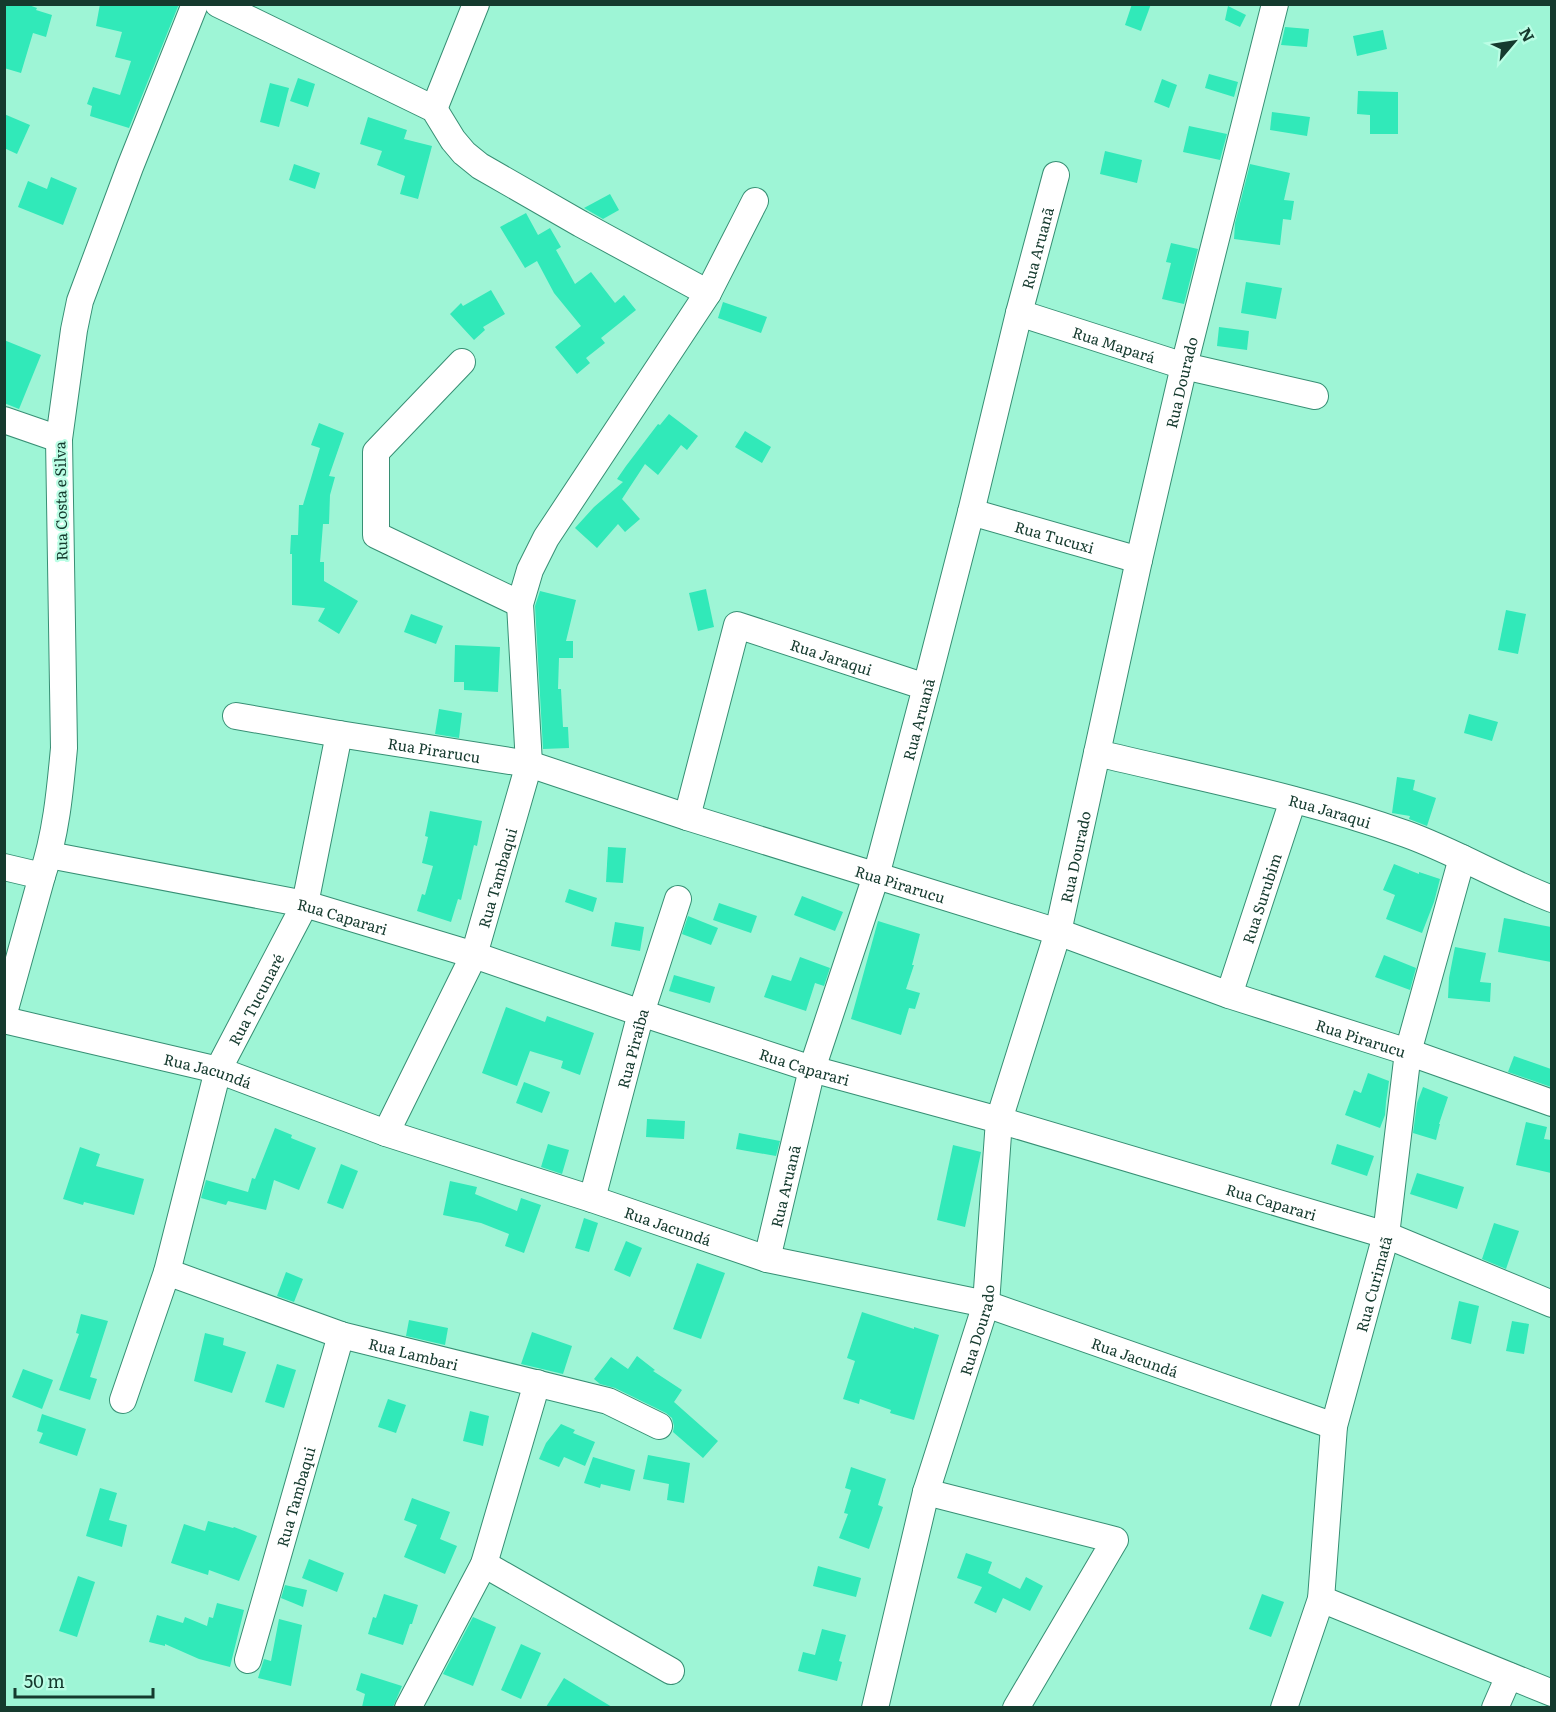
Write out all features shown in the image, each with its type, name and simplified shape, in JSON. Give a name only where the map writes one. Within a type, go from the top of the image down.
[{"type":"street","name":"Rua Costa e Silva","points":[[4,1013],[46,866],[59,800],[64,748],[59,438],[68,364],[80,301],[195,4]]},
{"type":"street","points":[[218,4],[434,109],[453,140],[480,166],[708,293]]},
{"type":"street","points":[[434,109],[476,4]]},
{"type":"street","name":"Rua Dourado","points":[[875,1707],[927,1492],[986,1304],[999,1120],[1058,932],[1139,560],[1275,4]]},
{"type":"street","name":"Rua Aruanã","points":[[767,1259],[812,1069],[876,876],[1056,175]]},
{"type":"street","name":"Rua Tambaqui","points":[[386,1133],[474,955],[528,764],[520,603],[530,570],[546,538],[708,293],[755,201]]},
{"type":"street","name":"Rua Mapará","points":[[1019,313],[1185,366],[1316,396]]},
{"type":"street","points":[[462,362],[376,452],[376,535],[520,603]]},
{"type":"street","points":[[4,420],[59,438]]},
{"type":"street","name":"Rua Tucuxi","points":[[971,512],[1139,560]]},
{"type":"street","name":"Rua Jaraqui","points":[[687,817],[737,626],[926,687]]},
{"type":"street","name":"Rua Pirarucu","points":[[236,716],[528,764],[687,817],[1058,932],[1229,995],[1408,1052],[1551,1103]]},
{"type":"street","name":"Rua Tucunaré","points":[[123,1400],[168,1272],[218,1070],[304,904],[339,734]]},
{"type":"street","name":"Rua Jaraqui","points":[[1098,753],[1353,816],[1408,835],[1551,899]]},
{"type":"street","name":"Rua Surubim","points":[[1229,995],[1293,800]]},
{"type":"street","name":"Rua Curimatã","points":[[1284,1707],[1321,1599],[1334,1426],[1386,1235],[1408,1052],[1462,858]]},
{"type":"street","name":"Rua Caparari","points":[[4,867],[46,866],[304,904],[474,955],[812,1069],[999,1120],[1386,1235],[1550,1300]]},
{"type":"street","name":"Rua Piraíba","points":[[592,1199],[641,1013],[678,900]]},
{"type":"street","name":"Rua Jacundá","points":[[4,1020],[218,1070],[386,1133],[592,1199],[767,1259],[986,1304],[1334,1426]]},
{"type":"street","name":"Rua Lambari","points":[[168,1272],[342,1335],[608,1401],[659,1426]]},
{"type":"street","name":"Rua Tambaqui","points":[[248,1660],[342,1335]]},
{"type":"street","points":[[408,1707],[484,1564],[537,1383]]},
{"type":"street","points":[[927,1492],[1115,1540],[1016,1707]]},
{"type":"street","points":[[484,1564],[671,1671]]},
{"type":"street","points":[[1321,1599],[1551,1693]]},
{"type":"street","points":[[1495,1707],[1509,1676]]},
{"type":"building","points":[[4,4],[26,4],[52,15],[46,37],[33,33],[21,73],[4,68]]},
{"type":"building","points":[[100,4],[179,4],[129,128],[90,116],[92,106],[87,104],[93,87],[120,95],[131,61],[115,57],[122,32],[96,26]]},
{"type":"building","points":[[1132,4],[1151,4],[1141,31],[1125,25]]},
{"type":"building","points":[[1228,6],[1246,15],[1240,27],[1225,20]]},
{"type":"building","points":[[1285,27],[1309,29],[1307,47],[1281,45]]},
{"type":"building","points":[[1383,30],[1387,49],[1357,56],[1353,36]]},
{"type":"building","points":[[1209,74],[1238,82],[1234,97],[1205,88]]},
{"type":"building","points":[[298,78],[315,84],[308,107],[290,101]]},
{"type":"building","points":[[1162,79],[1177,85],[1169,108],[1154,102]]},
{"type":"building","points":[[270,83],[289,88],[279,127],[260,122]]},
{"type":"building","points":[[1358,91],[1398,92],[1398,134],[1370,134],[1370,115],[1357,114]]},
{"type":"building","points":[[1272,112],[1310,117],[1307,136],[1270,130]]},
{"type":"building","points":[[4,114],[30,125],[17,154],[4,148]]},
{"type":"building","points":[[368,117],[407,130],[404,139],[432,146],[418,199],[400,194],[405,176],[377,165],[382,151],[360,144]]},
{"type":"building","points":[[1189,126],[1227,134],[1220,160],[1183,152]]},
{"type":"building","points":[[1105,151],[1142,160],[1137,183],[1100,174]]},
{"type":"building","points":[[294,164],[320,173],[315,189],[289,180]]},
{"type":"building","points":[[1250,164],[1290,173],[1284,200],[1294,201],[1291,220],[1283,219],[1280,245],[1234,239],[1235,223]]},
{"type":"building","points":[[51,177],[77,188],[63,225],[18,207],[28,181],[47,189]]},
{"type":"building","points":[[610,194],[619,210],[603,219],[584,208]]},
{"type":"building","points":[[526,213],[538,235],[550,228],[561,247],[556,250],[575,284],[591,272],[615,303],[624,295],[636,310],[601,338],[605,343],[586,358],[590,363],[577,374],[555,347],[581,326],[554,293],[537,261],[525,268],[500,227]]},
{"type":"building","points":[[1171,243],[1198,249],[1184,304],[1162,299],[1171,263],[1166,262]]},
{"type":"building","points":[[1246,282],[1282,288],[1276,319],[1241,313]]},
{"type":"building","points":[[491,290],[505,314],[483,327],[485,330],[474,340],[450,314],[461,303],[463,306]]},
{"type":"building","points":[[723,302],[767,317],[761,333],[718,318]]},
{"type":"building","points":[[1219,327],[1249,331],[1247,350],[1217,346]]},
{"type":"building","points":[[4,340],[41,355],[19,409],[4,403]]},
{"type":"building","points":[[669,414],[698,436],[687,450],[681,445],[658,475],[645,464],[622,499],[640,519],[625,532],[618,524],[597,548],[575,528],[594,507],[623,482],[617,479],[658,424],[660,425]]},
{"type":"building","points":[[319,423],[344,433],[329,476],[335,477],[330,495],[329,524],[323,524],[320,562],[324,562],[324,581],[358,601],[339,634],[318,621],[325,608],[292,605],[291,535],[298,535],[299,505],[303,505],[320,448],[311,445]]},
{"type":"building","points":[[745,431],[771,447],[762,463],[735,447]]},
{"type":"building","points":[[706,589],[714,627],[698,631],[689,593]]},
{"type":"building","points":[[540,591],[576,600],[566,641],[573,641],[573,658],[559,658],[558,689],[561,689],[563,727],[568,727],[569,748],[543,749],[535,606]]},
{"type":"building","points":[[1506,610],[1526,614],[1518,654],[1498,650]]},
{"type":"building","points":[[411,614],[443,626],[436,644],[404,632]]},
{"type":"building","points":[[455,645],[500,647],[498,692],[464,690],[464,682],[454,682]]},
{"type":"building","points":[[439,709],[462,713],[459,738],[435,734]]},
{"type":"building","points":[[1469,714],[1498,722],[1492,741],[1464,733]]},
{"type":"building","points":[[1397,777],[1415,780],[1413,790],[1436,798],[1427,826],[1409,819],[1410,816],[1392,813]]},
{"type":"building","points":[[430,811],[482,821],[461,900],[458,899],[451,922],[417,911],[422,894],[425,895],[433,866],[422,863],[428,837],[425,836]]},
{"type":"building","points":[[608,847],[626,848],[623,883],[606,882]]},
{"type":"building","points":[[1394,864],[1440,879],[1422,933],[1386,919],[1395,895],[1383,890]]},
{"type":"building","points":[[569,889],[597,898],[593,912],[565,902]]},
{"type":"building","points":[[802,896],[843,912],[835,931],[794,915]]},
{"type":"building","points":[[719,903],[757,916],[751,933],[713,920]]},
{"type":"building","points":[[688,916],[718,928],[711,945],[682,934]]},
{"type":"building","points":[[1504,918],[1551,927],[1551,962],[1498,952]]},
{"type":"building","points":[[878,921],[920,934],[912,965],[914,965],[906,989],[920,993],[915,1009],[909,1008],[901,1035],[851,1019]]},
{"type":"building","points":[[615,922],[644,927],[640,951],[611,946]]},
{"type":"building","points":[[1455,947],[1486,953],[1480,982],[1491,983],[1490,1002],[1448,998]]},
{"type":"building","points":[[1384,955],[1416,968],[1410,990],[1375,977]]},
{"type":"building","points":[[800,957],[830,968],[824,986],[815,983],[806,1011],[764,997],[772,975],[791,981]]},
{"type":"building","points":[[674,975],[715,987],[710,1003],[669,991]]},
{"type":"building","points":[[506,1007],[545,1022],[547,1016],[594,1033],[580,1075],[561,1068],[563,1061],[530,1051],[517,1086],[482,1073]]},
{"type":"building","points":[[1514,1056],[1551,1069],[1551,1087],[1508,1072]]},
{"type":"building","points":[[1368,1073],[1389,1081],[1385,1115],[1380,1128],[1345,1115],[1354,1090],[1361,1093]]},
{"type":"building","points":[[524,1082],[550,1092],[542,1113],[516,1103]]},
{"type":"building","points":[[1423,1087],[1448,1097],[1436,1140],[1413,1133],[1417,1103]]},
{"type":"building","points":[[647,1119],[685,1121],[684,1139],[646,1137]]},
{"type":"building","points":[[1526,1122],[1547,1127],[1544,1139],[1551,1140],[1551,1173],[1516,1165]]},
{"type":"building","points":[[275,1128],[292,1135],[291,1138],[316,1148],[299,1190],[274,1180],[266,1210],[228,1201],[226,1205],[201,1198],[206,1180],[248,1192]]},
{"type":"building","points":[[739,1133],[780,1141],[776,1156],[736,1149]]},
{"type":"building","points":[[548,1144],[569,1150],[562,1174],[541,1167]]},
{"type":"building","points":[[1337,1144],[1374,1156],[1367,1176],[1331,1164]]},
{"type":"building","points":[[953,1145],[981,1152],[965,1227],[937,1220]]},
{"type":"building","points":[[80,1147],[100,1154],[96,1166],[144,1179],[134,1215],[63,1199]]},
{"type":"building","points":[[341,1164],[358,1171],[343,1209],[327,1203]]},
{"type":"building","points":[[1417,1173],[1464,1187],[1457,1209],[1410,1194]]},
{"type":"building","points":[[450,1181],[477,1187],[475,1194],[517,1211],[521,1198],[541,1205],[524,1253],[505,1246],[509,1234],[481,1223],[443,1215]]},
{"type":"building","points":[[584,1218],[598,1223],[589,1252],[575,1248]]},
{"type":"building","points":[[1494,1223],[1519,1231],[1506,1269],[1482,1259]]},
{"type":"building","points":[[626,1241],[642,1248],[630,1277],[614,1270]]},
{"type":"building","points":[[697,1263],[725,1273],[701,1339],[673,1329]]},
{"type":"building","points":[[286,1272],[303,1279],[294,1302],[277,1296]]},
{"type":"building","points":[[1459,1301],[1479,1306],[1471,1344],[1451,1339]]},
{"type":"building","points":[[862,1312],[939,1335],[914,1420],[890,1413],[891,1410],[860,1399],[859,1404],[843,1399],[855,1361],[847,1358]]},
{"type":"building","points":[[81,1314],[108,1321],[90,1377],[97,1379],[90,1400],[59,1390],[79,1334],[76,1333]]},
{"type":"building","points":[[409,1320],[448,1328],[445,1345],[406,1336]]},
{"type":"building","points":[[1512,1321],[1529,1324],[1524,1354],[1506,1351]]},
{"type":"building","points":[[532,1332],[572,1346],[563,1374],[521,1364]]},
{"type":"building","points":[[205,1333],[224,1338],[223,1345],[246,1352],[232,1393],[194,1381]]},
{"type":"building","points":[[637,1356],[655,1370],[653,1371],[682,1390],[674,1402],[718,1441],[703,1458],[673,1432],[672,1418],[666,1413],[615,1388],[600,1384],[594,1379],[611,1357],[628,1369]]},
{"type":"building","points":[[277,1364],[296,1370],[284,1408],[265,1402]]},
{"type":"building","points":[[23,1369],[53,1380],[42,1409],[12,1397]]},
{"type":"building","points":[[388,1399],[406,1405],[396,1433],[378,1427]]},
{"type":"building","points":[[470,1411],[489,1416],[483,1446],[463,1441]]},
{"type":"building","points":[[42,1414],[86,1429],[77,1456],[39,1443],[43,1433],[37,1431]]},
{"type":"building","points":[[561,1424],[575,1430],[573,1433],[595,1442],[585,1466],[564,1457],[559,1467],[539,1459],[546,1443]]},
{"type":"building","points":[[648,1455],[690,1463],[684,1503],[667,1500],[669,1484],[643,1479]]},
{"type":"building","points":[[593,1457],[635,1470],[630,1491],[601,1484],[600,1488],[584,1483]]},
{"type":"building","points":[[851,1467],[886,1479],[878,1505],[883,1507],[869,1549],[839,1538],[848,1514],[844,1513],[851,1490],[845,1488]]},
{"type":"building","points":[[100,1488],[117,1493],[109,1520],[127,1525],[122,1547],[86,1536]]},
{"type":"building","points":[[412,1498],[450,1512],[440,1539],[457,1546],[445,1574],[404,1557],[417,1525],[404,1520]]},
{"type":"building","points":[[208,1521],[234,1527],[257,1536],[239,1581],[209,1570],[208,1575],[171,1563],[184,1524],[205,1531]]},
{"type":"building","points":[[966,1553],[992,1562],[988,1573],[1020,1589],[1026,1577],[1043,1586],[1030,1611],[1003,1598],[996,1613],[974,1603],[982,1587],[957,1578]]},
{"type":"building","points":[[309,1559],[344,1573],[337,1592],[302,1578]]},
{"type":"building","points":[[818,1566],[861,1578],[856,1597],[813,1586]]},
{"type":"building","points":[[78,1576],[95,1582],[77,1637],[59,1631]]},
{"type":"building","points":[[285,1585],[307,1590],[303,1607],[281,1598]]},
{"type":"building","points":[[384,1594],[418,1605],[403,1645],[368,1634]]},
{"type":"building","points":[[1262,1594],[1284,1602],[1271,1637],[1249,1629]]},
{"type":"building","points":[[217,1603],[244,1610],[230,1667],[199,1659],[165,1644],[165,1646],[149,1642],[157,1615],[183,1623],[185,1617],[207,1626],[209,1617],[213,1618]]},
{"type":"building","points":[[473,1617],[496,1627],[473,1686],[443,1674]]},
{"type":"building","points":[[279,1619],[302,1625],[291,1686],[258,1678],[264,1659],[271,1661]]},
{"type":"building","points":[[822,1629],[846,1635],[839,1661],[842,1662],[837,1681],[798,1671],[803,1652],[815,1655]]},
{"type":"building","points":[[521,1644],[541,1653],[521,1699],[501,1690]]},
{"type":"building","points":[[361,1673],[402,1686],[393,1707],[362,1707],[365,1694],[356,1690]]},
{"type":"building","points":[[564,1678],[612,1707],[546,1707]]}]
